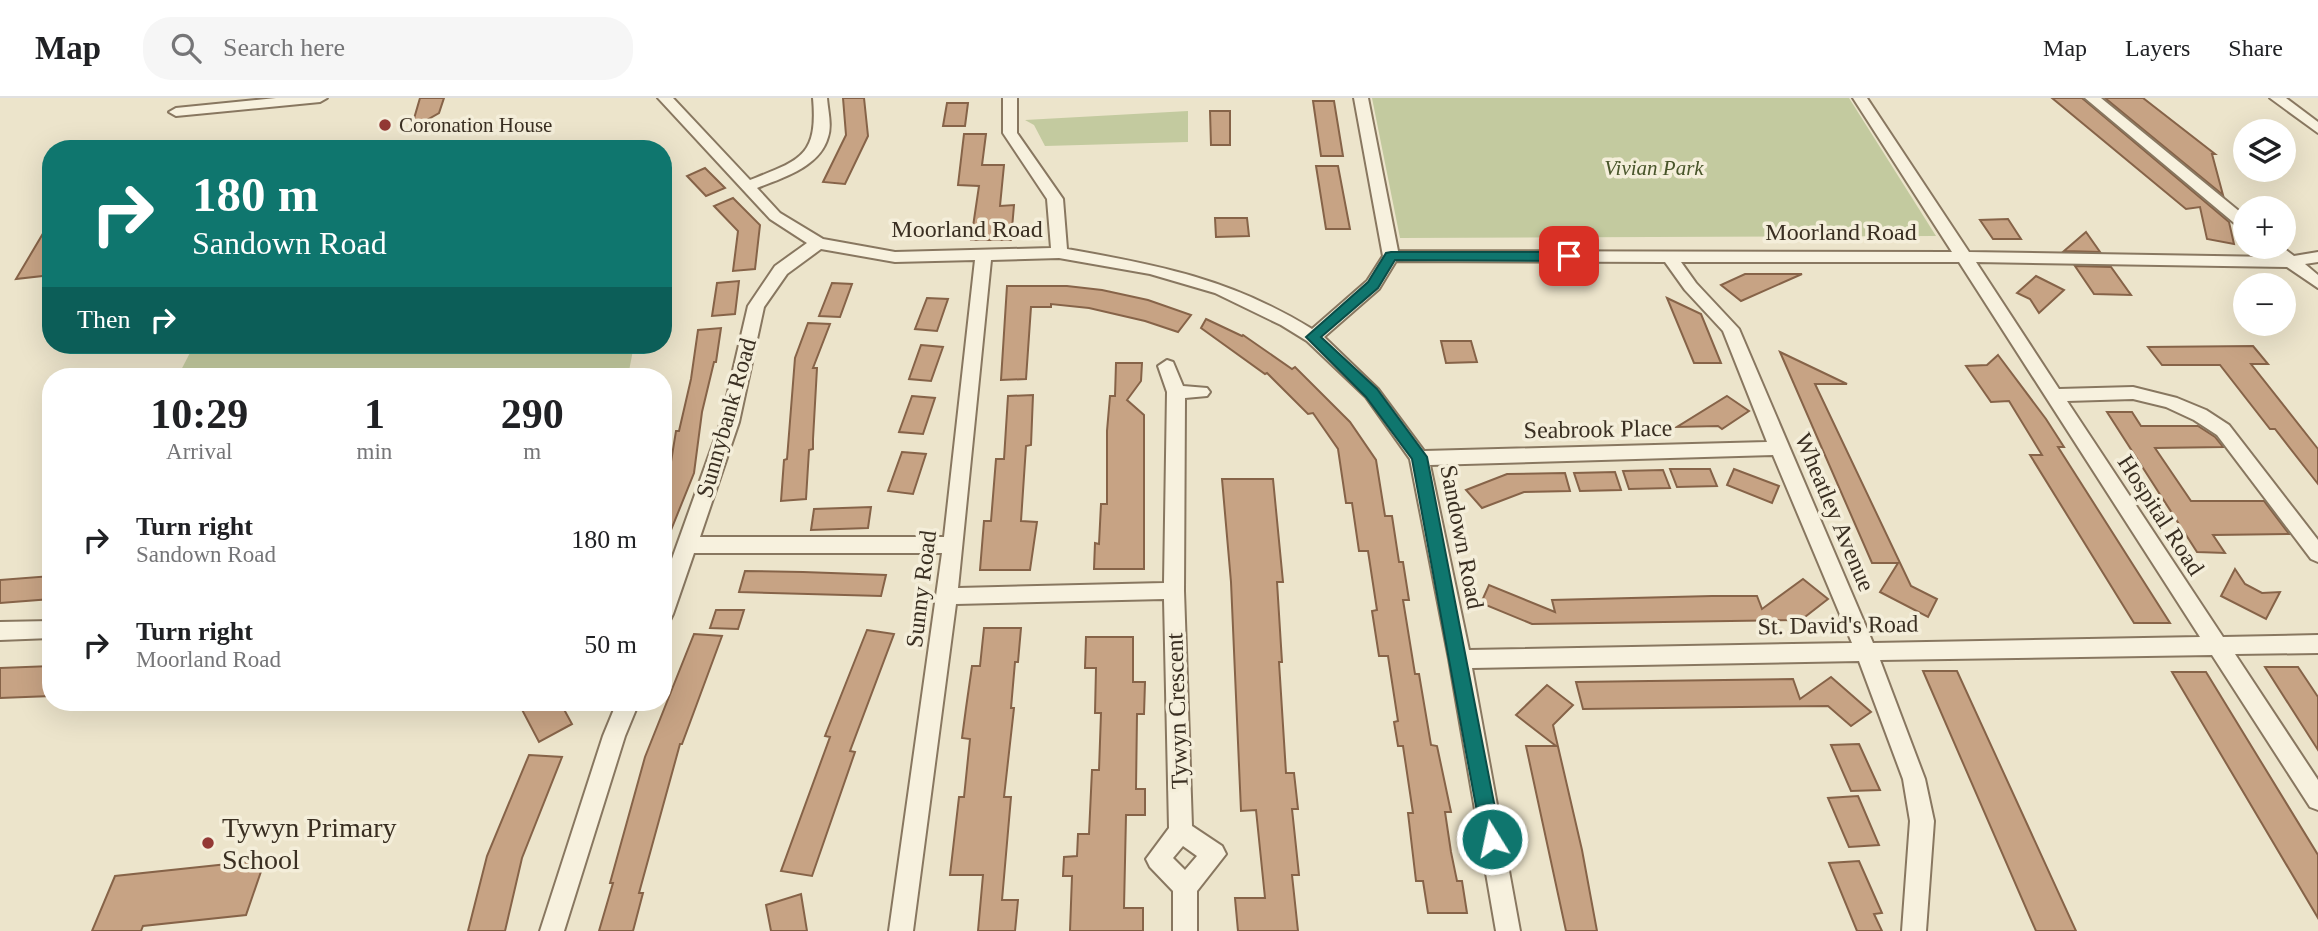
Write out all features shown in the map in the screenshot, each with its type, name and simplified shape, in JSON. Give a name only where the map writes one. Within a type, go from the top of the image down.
[{"type":"street","points":[[176,112],[320,98]]},
{"type":"street","name":"Moorland Road","points":[[665,98],[775,216],[818,243],[895,257],[1059,253],[1151,270],[1221,289],[1287,321],[1313,337]]},
{"type":"street","points":[[748,186],[803,159],[819,143],[822,127],[820,98]]},
{"type":"street","points":[[1010,98],[1010,134],[1055,199],[1059,253]]},
{"type":"street","points":[[1313,337],[1373,285],[1391,256],[1361,98]]},
{"type":"street","name":"Hospital Road","points":[[1860,98],[2218,646],[2311,779],[2318,800]]},
{"type":"street","points":[[2092,98],[2233,215]]},
{"type":"street","points":[[2277,98],[2318,129]]},
{"type":"street","points":[[204,126],[215,108]]},
{"type":"street","name":"Sunnybank Road","points":[[672,589],[730,422],[757,306],[781,270],[818,243]]},
{"type":"street","name":"Sunny Road","points":[[901,931],[947,596],[985,253]]},
{"type":"street","name":"Moorland Road","points":[[1391,256],[1962,257],[2290,262],[2318,257]]},
{"type":"street","name":"Wheatley Avenue","points":[[1671,257],[1687,286],[1720,314],[1731,329],[1779,449],[1866,651],[1914,779],[1922,821],[1914,931]]},
{"type":"street","points":[[2286,259],[2318,283]]},
{"type":"street","name":"Sandown Road","points":[[1313,337],[1371,393],[1419,457],[1460,659],[1508,931]]},
{"type":"street","name":"Tywyn Crescent","points":[[1167,366],[1176,392],[1174,591],[1181,831]]},
{"type":"street","points":[[1176,392],[1201,392]]},
{"type":"street","points":[[2054,395],[2133,393],[2171,402],[2200,415],[2224,430],[2318,554]]},
{"type":"street","name":"Seabrook Place","points":[[1419,457],[1779,449]]},
{"type":"street","points":[[688,545],[953,545]]},
{"type":"street","points":[[947,596],[1174,591]]},
{"type":"street","points":[[0,631],[42,629]]},
{"type":"street","name":"St. David's Road","points":[[1460,659],[2318,644]]},
{"type":"street","points":[[552,931],[624,711]]},
{"type":"street","points":[[1185,887],[1158,859],[1181,831],[1214,854],[1185,887],[1185,931]]},
{"type":"green space","name":"Vivian Park","points":[[1372,98],[1849,98],[1936,236],[1400,238]]},
{"type":"green space","points":[[1188,111],[1188,142],[1045,146],[1034,125],[1025,120]]},
{"type":"green space","points":[[189,354],[632,354],[630,368],[182,368]]},
{"type":"building","points":[[420,98],[444,98],[439,113],[411,129]]},
{"type":"building","points":[[843,98],[864,98],[868,136],[845,184],[823,182],[846,135]]},
{"type":"building","points":[[2052,98],[2082,98],[2229,222],[2233,244],[2207,239],[2200,207],[2186,209]]},
{"type":"building","points":[[2105,98],[2143,98],[2215,154],[2212,154],[2223,195]]},
{"type":"building","points":[[1313,101],[1334,101],[1343,156],[1321,156]]},
{"type":"building","points":[[947,103],[968,103],[965,126],[943,126]]},
{"type":"building","points":[[1210,111],[1230,111],[1230,145],[1211,145]]},
{"type":"building","points":[[964,134],[986,134],[982,165],[1004,165],[1000,206],[1014,205],[1011,240],[971,240],[979,186],[958,185]]},
{"type":"building","points":[[1316,166],[1338,166],[1350,229],[1326,229]]},
{"type":"building","points":[[705,168],[725,188],[706,196],[687,176]]},
{"type":"building","points":[[733,198],[760,225],[755,269],[733,271],[738,231],[714,206]]},
{"type":"building","points":[[1215,218],[1247,218],[1249,236],[1216,237]]},
{"type":"building","points":[[2008,219],[2021,239],[1993,239],[1980,220]]},
{"type":"building","points":[[2086,232],[2100,252],[2064,251]]},
{"type":"building","points":[[42,235],[42,276],[16,279]]},
{"type":"building","points":[[2075,266],[2111,267],[2131,295],[2094,294]]},
{"type":"building","points":[[1745,274],[1802,274],[1741,301],[1721,285]]},
{"type":"building","points":[[2036,276],[2064,290],[2039,313],[2030,299],[2017,293]]},
{"type":"building","points":[[739,281],[735,314],[712,316],[717,283]]},
{"type":"building","points":[[832,283],[852,284],[840,317],[819,316]]},
{"type":"building","points":[[1007,286],[1067,286],[1102,290],[1148,300],[1191,315],[1178,332],[1089,308],[1051,304],[1051,307],[1031,307],[1026,379],[1001,380]]},
{"type":"building","points":[[927,298],[948,299],[937,331],[915,329]]},
{"type":"building","points":[[1667,298],[1701,314],[1721,363],[1694,363]]},
{"type":"building","points":[[1206,319],[1243,335],[1292,369],[1295,367],[1350,422],[1376,460],[1385,516],[1392,516],[1399,562],[1403,562],[1409,600],[1403,600],[1415,674],[1419,674],[1431,745],[1437,746],[1451,812],[1445,812],[1451,852],[1457,881],[1462,881],[1467,913],[1428,913],[1423,881],[1416,881],[1408,813],[1413,813],[1403,746],[1398,746],[1394,722],[1398,721],[1388,656],[1379,656],[1372,611],[1377,610],[1368,551],[1359,551],[1352,503],[1346,503],[1338,449],[1313,413],[1308,414],[1267,373],[1201,328]]},
{"type":"building","points":[[808,323],[830,324],[813,368],[817,368],[813,449],[809,450],[806,499],[781,501],[795,358]]},
{"type":"building","points":[[721,328],[716,362],[702,412],[694,473],[672,528],[672,456],[691,379],[698,330]]},
{"type":"building","points":[[1441,341],[1471,341],[1477,362],[1446,363]]},
{"type":"building","points":[[921,345],[943,347],[931,381],[909,379]]},
{"type":"building","points":[[2253,346],[2268,364],[2251,364],[2318,449],[2318,484],[2220,365],[2162,365],[2148,347]]},
{"type":"building","points":[[1780,352],[1847,384],[1815,384],[1911,586],[1937,599],[1928,617],[1880,592],[1898,563],[1872,563]]},
{"type":"building","points":[[1998,355],[2064,447],[2058,447],[2170,623],[2134,623],[2030,455],[2042,455],[2009,401],[1991,402],[1966,366],[1987,365]]},
{"type":"building","points":[[1116,363],[1142,363],[1141,381],[1127,400],[1144,415],[1144,569],[1094,569],[1095,543],[1099,544],[1101,504],[1107,504],[1107,431],[1110,396],[1115,396]]},
{"type":"building","points":[[1033,395],[1031,445],[1026,446],[1021,521],[1037,522],[1030,570],[980,570],[984,521],[991,521],[996,459],[1004,459],[1008,396]]},
{"type":"building","points":[[912,396],[935,398],[923,434],[899,432]]},
{"type":"building","points":[[1727,396],[1749,411],[1722,429],[1718,426],[1677,427]]},
{"type":"building","points":[[2107,412],[2132,412],[2141,426],[2198,426],[2215,437],[2223,447],[2155,448],[2191,501],[2264,501],[2289,534],[2213,535],[2225,553],[2197,552]]},
{"type":"building","points":[[902,452],[926,454],[913,494],[888,491]]},
{"type":"building","points":[[1670,469],[1710,469],[1717,486],[1677,487]]},
{"type":"building","points":[[1734,469],[1779,486],[1772,503],[1727,485]]},
{"type":"building","points":[[1663,470],[1670,488],[1629,489],[1623,471]]},
{"type":"building","points":[[1615,472],[1621,490],[1580,491],[1574,473]]},
{"type":"building","points":[[1565,473],[1570,491],[1524,492],[1482,508],[1466,490],[1507,474]]},
{"type":"building","points":[[1222,479],[1273,479],[1283,582],[1277,582],[1286,773],[1294,773],[1298,809],[1292,809],[1299,875],[1292,875],[1298,931],[1238,931],[1235,898],[1265,898],[1256,810],[1241,811],[1231,582]]},
{"type":"building","points":[[871,507],[868,528],[811,530],[814,509]]},
{"type":"building","points":[[2235,569],[2245,584],[2262,593],[2280,592],[2266,619],[2221,596]]},
{"type":"building","points":[[745,571],[886,575],[881,596],[739,592]]},
{"type":"building","points":[[42,577],[42,600],[0,603],[0,580]]},
{"type":"building","points":[[1803,579],[1828,599],[1801,620],[1532,624],[1481,603],[1489,585],[1555,612],[1552,600],[1712,596],[1757,596],[1762,609]]},
{"type":"building","points":[[716,610],[744,610],[738,629],[710,628]]},
{"type":"building","points":[[984,628],[1021,628],[1018,662],[1015,662],[1011,708],[1014,708],[1004,797],[1011,797],[1002,900],[1018,900],[1015,931],[978,931],[983,875],[950,875],[959,797],[964,797],[970,739],[962,738],[966,708],[972,666],[980,666]]},
{"type":"building","points":[[867,630],[894,634],[850,751],[855,752],[812,876],[781,871],[830,737],[825,736]]},
{"type":"building","points":[[694,634],[722,636],[680,744],[639,893],[643,893],[633,931],[599,931],[645,757],[663,711],[672,711],[672,689]]},
{"type":"building","points":[[1086,637],[1133,637],[1133,682],[1145,682],[1144,714],[1137,714],[1136,789],[1145,789],[1145,815],[1126,815],[1124,908],[1143,908],[1143,931],[1070,931],[1072,876],[1063,876],[1064,857],[1077,856],[1078,834],[1089,834],[1092,770],[1099,770],[1101,713],[1095,713],[1096,668],[1085,668]]},
{"type":"building","points":[[42,666],[42,696],[0,698],[0,668]]},
{"type":"building","points":[[2265,667],[2298,667],[2318,697],[2318,750]]},
{"type":"building","points":[[1923,671],[1957,671],[2076,931],[2036,931]]},
{"type":"building","points":[[2172,672],[2206,672],[2318,855],[2318,918]]},
{"type":"building","points":[[1831,677],[1871,712],[1851,726],[1828,706],[1583,709],[1576,682],[1793,679],[1800,699]]},
{"type":"building","points":[[1547,685],[1573,705],[1553,725],[1582,850],[1597,931],[1566,931],[1526,746],[1556,746],[1516,715]]},
{"type":"building","points":[[523,711],[565,711],[572,724],[539,742]]},
{"type":"building","points":[[1859,744],[1880,790],[1851,791],[1831,745]]},
{"type":"building","points":[[529,755],[562,757],[522,858],[505,931],[468,931],[487,856]]},
{"type":"building","points":[[1858,796],[1879,845],[1849,847],[1828,798]]},
{"type":"building","points":[[265,860],[246,915],[143,926],[141,931],[92,931],[115,876]]},
{"type":"building","points":[[1859,861],[1882,913],[1874,914],[1882,931],[1857,931],[1829,863]]},
{"type":"building","points":[[801,894],[807,931],[771,931],[766,905]]},
{"type":"place","name":"Coronation House","points":[[385,125]]},
{"type":"place","name":"Tywyn Primary School","points":[[208,843]]},
{"type":"route","points":[[1492,839],[1460,659],[1419,457],[1371,393],[1313,337],[1373,285],[1391,256],[1569,256]]}]
